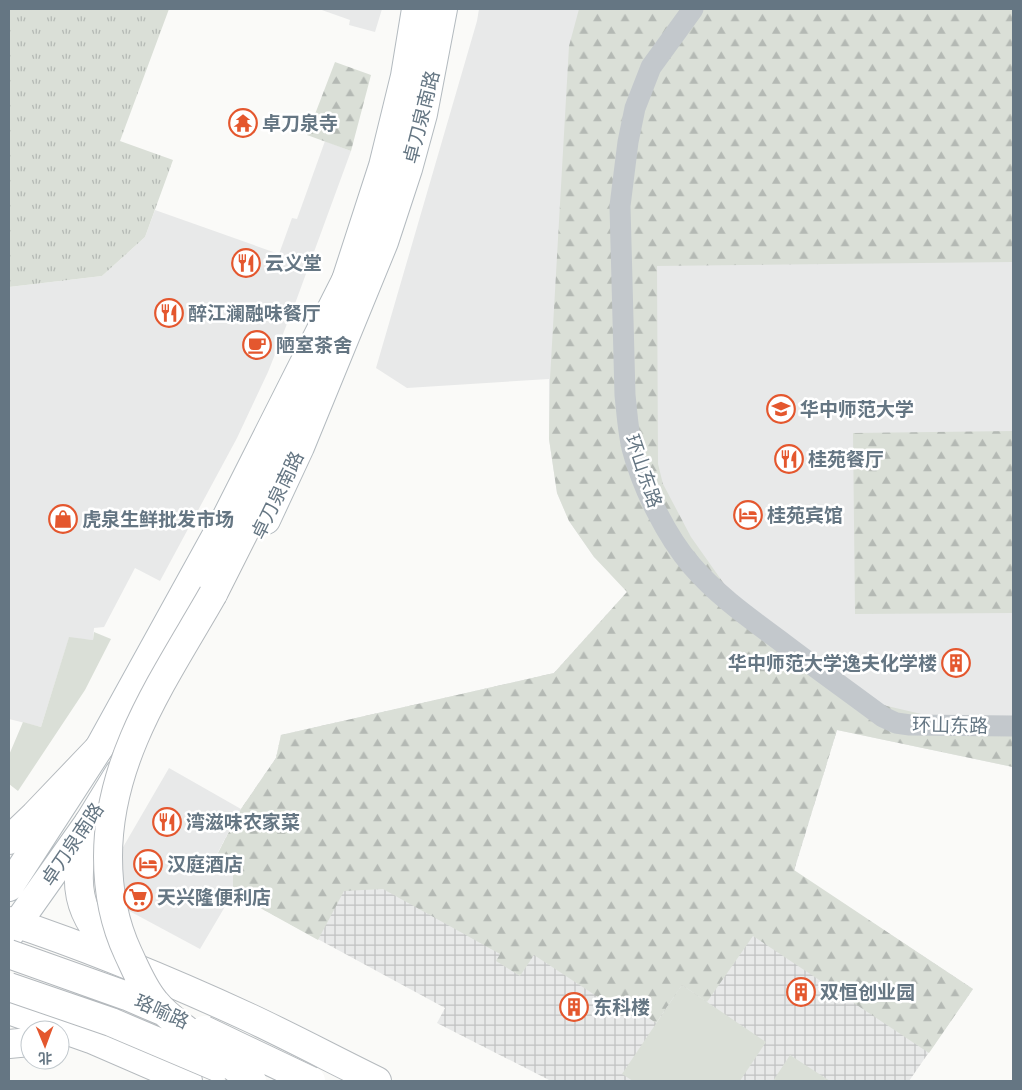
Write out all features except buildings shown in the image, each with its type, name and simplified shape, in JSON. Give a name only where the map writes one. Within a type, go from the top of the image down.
[{"type":"main road","name":"卓刀泉南路","points":[[9,887],[99,748],[227,516],[346,280],[383,166],[405,76],[416,9]]},
{"type":"main road","name":"卓刀泉南路","points":[[12,926],[89,822],[150,725],[216,613],[264,524],[300,447],[371,278],[398,203],[423,114],[444,9]]},
{"type":"main road","points":[[251,1081],[173,1020],[156,1003],[142,983],[118,929],[113,913],[108,869],[108,837],[112,807],[120,772],[127,754],[150,704],[213,594],[247,528],[302,409],[334,328],[346,280]]},
{"type":"main road","points":[[9,840],[36,815],[99,748]]},
{"type":"main road","points":[[89,822],[82,845],[79,875],[81,898],[85,912],[104,942],[126,963]]},
{"type":"main road","points":[[12,926],[126,963],[250,1018],[377,1081]]},
{"type":"main road","name":"珞喻路","points":[[9,954],[127,996],[207,1031],[311,1081]]},
{"type":"main road","name":"珞喻路","points":[[9,986],[110,1022],[251,1081]]},
{"type":"main road","points":[[9,1010],[91,1039],[188,1081]]},
{"type":"main road","points":[[214,1081],[214,1063],[218,1048],[226,1034],[250,1018]]},
{"type":"main road","points":[[70,1040],[91,1039]]},
{"type":"street","name":"环山东路","points":[[693,9],[651,67],[635,108],[623,173],[620,219],[625,395],[632,448],[642,478],[676,544],[692,566],[710,584],[739,610],[883,717],[910,725],[1013,726]]},
{"type":"shaded area","points":[[319,9],[382,9],[375,32],[349,25],[350,20]]},
{"type":"shaded area","name":"华中师范大学","points":[[479,9],[1013,9],[1013,767],[837,730],[594,557],[569,521],[557,493],[549,439],[549,379],[407,388],[376,368]]},
{"type":"shaded area","points":[[325,141],[351,151],[296,301],[268,372],[237,438],[160,581],[135,568],[104,627],[94,628],[93,640],[69,638],[41,727],[9,719],[9,287],[102,276],[145,237],[155,210],[279,254],[292,218],[297,219]]},
{"type":"shaded area","points":[[627,592],[837,730],[794,871],[973,989],[909,1081],[551,1081],[437,1023],[445,1008],[233,893],[233,864],[217,855],[241,809],[276,758],[281,735],[554,673]]},
{"type":"shaded area","points":[[169,768],[241,809],[217,854],[233,864],[233,893],[200,949],[120,906],[115,861]]},
{"type":"green space","points":[[9,9],[169,9],[120,141],[173,160],[145,237],[102,276],[9,287]]},
{"type":"green space","points":[[579,9],[1013,9],[1013,262],[657,266],[658,464],[663,484],[691,537],[758,632],[791,663],[816,679],[887,706],[1013,731],[1013,767],[837,730],[794,870],[973,989],[929,1053],[753,936],[707,1002],[682,985],[656,1023],[625,1002],[619,1011],[534,955],[520,976],[496,961],[500,954],[383,889],[344,891],[318,940],[233,893],[233,864],[217,855],[241,809],[276,758],[281,735],[554,673],[627,592],[594,557],[569,521],[557,493],[549,439],[550,379],[569,46]]},
{"type":"green space","points":[[335,62],[371,75],[351,151],[307,135]]},
{"type":"green space","points":[[1013,431],[1013,613],[855,614],[853,433]]},
{"type":"green space","points":[[94,632],[111,639],[85,690],[18,791],[9,784],[9,755],[23,722],[41,727],[69,637],[93,640]]},
{"type":"green space","points":[[682,985],[766,1042],[740,1081],[633,1081],[622,1074]]},
{"type":"green space","points":[[790,1055],[830,1081],[773,1081]]},
{"type":"place","name":"卓刀泉寺","points":[[243,123]]},
{"type":"place","name":"云义堂","points":[[246,263]]},
{"type":"place","name":"醉江澜融味餐厅","points":[[169,313]]},
{"type":"place","name":"陋室茶舍","points":[[257,345]]},
{"type":"place","name":"华中师范大学","points":[[781,409]]},
{"type":"place","name":"桂苑餐厅","points":[[789,459]]},
{"type":"place","name":"桂苑宾馆","points":[[748,515]]},
{"type":"place","name":"虎泉生鲜批发市场","points":[[63,519]]},
{"type":"place","name":"华中师范大学逸夫化学楼","points":[[956,663]]},
{"type":"place","name":"湾滋味农家菜","points":[[167,822]]},
{"type":"place","name":"汉庭酒店","points":[[148,864]]},
{"type":"place","name":"天兴隆便利店","points":[[138,897]]},
{"type":"place","name":"双恒创业园","points":[[801,992]]},
{"type":"place","name":"东科楼","points":[[574,1007]]}]
